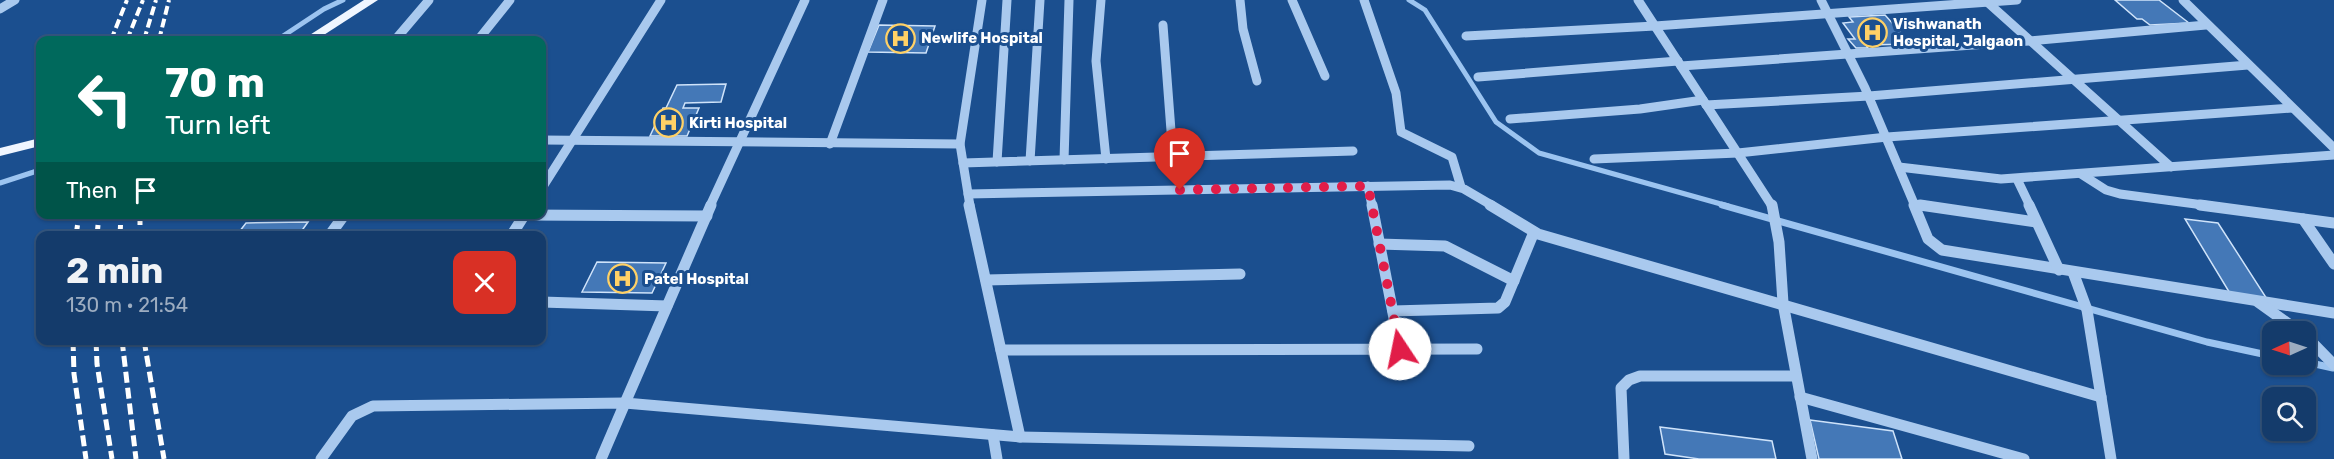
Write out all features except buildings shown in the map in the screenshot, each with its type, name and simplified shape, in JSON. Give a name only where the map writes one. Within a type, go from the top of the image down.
[{"type":"main road","points":[[314,36],[372,0]]},
{"type":"main road","points":[[0,152],[36,143]]},
{"type":"street","points":[[0,9],[15,0]]},
{"type":"street","points":[[398,36],[429,0]]},
{"type":"street","points":[[481,36],[510,0]]},
{"type":"street","points":[[546,182],[661,0]]},
{"type":"street","points":[[601,459],[738,143],[805,0]]},
{"type":"street","points":[[830,144],[883,0]]},
{"type":"street","points":[[982,0],[960,144],[968,194],[1020,437]]},
{"type":"street","points":[[997,162],[1007,0]]},
{"type":"street","points":[[1030,161],[1040,0]]},
{"type":"street","points":[[1064,160],[1069,0]]},
{"type":"street","points":[[1101,0],[1096,61],[1106,159]]},
{"type":"street","points":[[1240,0],[1243,29],[1257,81]]},
{"type":"street","points":[[1292,0],[1325,76]]},
{"type":"street","points":[[1364,0],[1396,93],[1401,132],[1452,157],[1461,187]]},
{"type":"street","points":[[1638,0],[1772,205],[1779,242],[1783,303],[1812,459]]},
{"type":"street","points":[[1821,0],[1850,53],[1928,239],[1942,250],[2334,313]]},
{"type":"street","points":[[1466,36],[1655,26],[2017,0]]},
{"type":"street","points":[[2183,0],[2334,148]]},
{"type":"street","points":[[1986,1],[2171,167]]},
{"type":"street","points":[[1163,25],[1173,157]]},
{"type":"street","points":[[1478,77],[2029,41],[2206,25]]},
{"type":"street","points":[[1510,119],[1705,102],[1869,96],[2248,65]]},
{"type":"street","points":[[1594,159],[1738,153],[1887,137],[2292,108]]},
{"type":"street","points":[[546,140],[960,144]]},
{"type":"street","points":[[963,163],[1353,151]]},
{"type":"street","points":[[1899,167],[1986,178],[2017,178],[2334,154]]},
{"type":"street","points":[[2081,174],[2106,190],[2120,194],[2334,224]]},
{"type":"street","points":[[2017,178],[2058,270]]},
{"type":"street","points":[[968,194],[1443,184],[1461,187],[1534,232],[2101,397]]},
{"type":"street","points":[[1368,186],[1400,349]]},
{"type":"street","points":[[1914,204],[2037,222]]},
{"type":"street","points":[[546,215],[706,216]]},
{"type":"street","points":[[2303,219],[2334,264]]},
{"type":"street","points":[[1393,311],[1503,306],[1534,232]]},
{"type":"street","points":[[1379,244],[1445,246],[1514,280]]},
{"type":"street","points":[[2073,272],[2087,310],[2111,459]]},
{"type":"street","points":[[986,280],[1240,274]]},
{"type":"street","points":[[2256,301],[2284,321]]},
{"type":"street","points":[[546,302],[667,306]]},
{"type":"street","points":[[2316,344],[2334,366]]},
{"type":"street","points":[[1001,350],[1477,349]]},
{"type":"street","points":[[1624,459],[1621,388],[1625,381],[1631,378],[1640,376],[1796,376]]},
{"type":"street","points":[[1800,397],[2024,459]]},
{"type":"street","points":[[321,459],[352,416],[373,406],[625,403],[1020,437],[1469,446]]},
{"type":"street","points":[[993,435],[997,459]]},
{"type":"waterway","points":[[283,36],[324,9],[343,0]]},
{"type":"waterway","points":[[1409,0],[1425,10],[1496,122],[1539,153],[1728,206]]},
{"type":"waterway","points":[[0,183],[36,171]]},
{"type":"waterway","points":[[1722,205],[2207,342],[2262,354]]},
{"type":"waterway","points":[[2316,364],[2333,368]]},
{"type":"railway","points":[[113,36],[127,0]]},
{"type":"railway","points":[[129,36],[143,0]]},
{"type":"railway","points":[[145,36],[156,0]]},
{"type":"railway","points":[[160,36],[169,0]]},
{"type":"railway","points":[[77,231],[78,219]]},
{"type":"railway","points":[[97,231],[99,219]]},
{"type":"railway","points":[[120,231],[121,219]]},
{"type":"railway","points":[[140,219],[140,231]]},
{"type":"railway","points":[[73,345],[74,374],[86,459]]},
{"type":"railway","points":[[96,345],[97,364],[112,459]]},
{"type":"railway","points":[[123,345],[136,459]]},
{"type":"railway","points":[[145,345],[164,459]]},
{"type":"place","name":"Vishwanath Hospital, Jalgaon","points":[[1872,33]]},
{"type":"place","name":"Newlife Hospital","points":[[900,38]]},
{"type":"place","name":"Kirti Hospital","points":[[668,123]]},
{"type":"place","name":"Patel Hospital","points":[[623,279]]},
{"type":"route","points":[[1180,190],[1368,186],[1400,349]]}]
